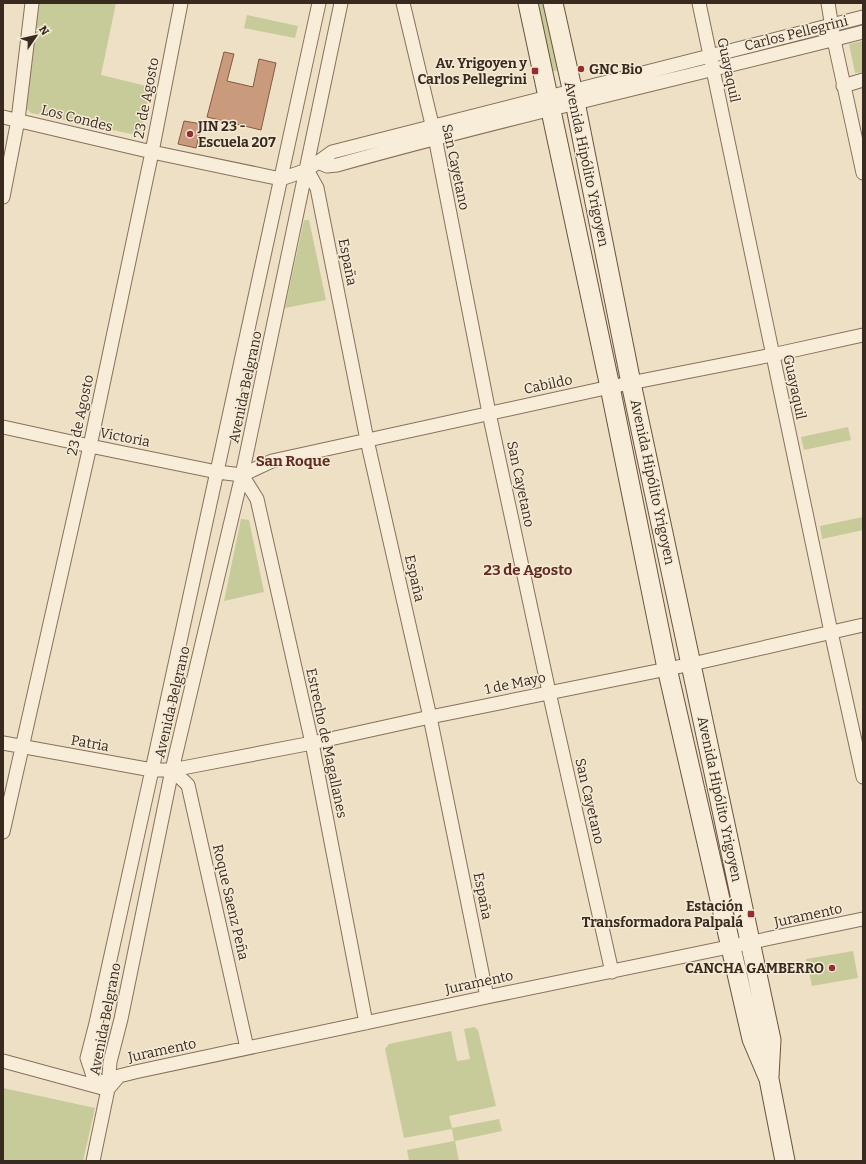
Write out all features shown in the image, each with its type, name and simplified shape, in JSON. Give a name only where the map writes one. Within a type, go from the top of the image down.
[{"type":"street","points":[[3,197],[18,120],[32,3]]},
{"type":"street","name":"23 de Agosto","points":[[3,832],[90,446],[152,152],[181,3]]},
{"type":"street","name":"Avenida Belgrano","points":[[108,1089],[93,1076],[87,1058],[152,770],[319,3]]},
{"type":"street","name":"Avenida Belgrano","points":[[108,1089],[110,1062],[121,1020],[172,770],[242,475],[312,166],[341,3]]},
{"type":"street","name":"San Cayetano","points":[[403,3],[433,132],[489,413],[549,692],[612,972]]},
{"type":"street","name":"Avenida Hipólito Yrigoyen","points":[[528,3],[610,387],[667,668],[752,1039],[769,1079]]},
{"type":"street","name":"Avenida Hipólito Yrigoyen","points":[[553,3],[574,97],[632,383],[771,1040],[769,1079]]},
{"type":"street","name":"Guayaquil","points":[[699,3],[772,355],[863,777]]},
{"type":"street","points":[[828,3],[843,86],[863,174]]},
{"type":"street","name":"Carlos Pellegrini","points":[[574,97],[710,56],[863,17]]},
{"type":"street","name":"Carlos Pellegrini","points":[[312,166],[336,165],[433,132],[549,102],[713,70],[863,32]]},
{"type":"street","points":[[843,86],[863,80]]},
{"type":"street","name":"Los Condes","points":[[3,117],[152,152],[281,179]]},
{"type":"street","points":[[281,179],[312,166]]},
{"type":"street","name":"España","points":[[312,166],[318,188],[367,440],[430,717],[487,997]]},
{"type":"street","name":"Cabildo","points":[[242,475],[272,461],[610,387],[772,355],[863,335]]},
{"type":"street","name":"Victoria","points":[[3,427],[217,472],[242,475]]},
{"type":"street","name":"Estrecho de Magallanes","points":[[242,475],[257,499],[312,743],[366,1023]]},
{"type":"street","name":"1 de Mayo","points":[[172,770],[312,743],[549,692],[692,664],[863,625]]},
{"type":"street","name":"Patria","points":[[3,743],[152,770],[172,770]]},
{"type":"street","name":"Roque Saenz Peña","points":[[172,770],[188,785],[247,1048]]},
{"type":"street","name":"Juramento","points":[[108,1089],[119,1076],[487,997],[863,920]]},
{"type":"street","points":[[3,1062],[108,1089],[93,1161]]},
{"type":"street","points":[[769,1079],[785,1161]]},
{"type":"green space","points":[[37,3],[116,3],[101,75],[151,87],[141,132],[136,135],[31,113],[26,108]]},
{"type":"green space","points":[[536,3],[544,3],[558,70],[550,72]]},
{"type":"green space","points":[[247,15],[298,26],[295,38],[244,28]]},
{"type":"green space","points":[[863,41],[863,72],[855,73],[849,44]]},
{"type":"green space","points":[[304,220],[309,220],[326,300],[285,308]]},
{"type":"green space","points":[[848,427],[851,440],[804,450],[801,437]]},
{"type":"green space","points":[[863,517],[863,530],[822,539],[820,526]]},
{"type":"green space","points":[[241,519],[249,520],[264,592],[224,601]]},
{"type":"green space","name":"CANCHA GAMBERRO","points":[[853,951],[858,978],[812,986],[806,959]]},
{"type":"green space","points":[[474,1027],[478,1030],[496,1106],[449,1116],[452,1128],[499,1119],[502,1131],[455,1141],[459,1161],[409,1161],[407,1150],[454,1141],[452,1129],[404,1138],[385,1049],[389,1044],[451,1031],[457,1061],[470,1059],[464,1029]]},
{"type":"green space","points":[[3,1088],[95,1108],[83,1161],[3,1161]]},
{"type":"building","points":[[224,52],[234,54],[227,81],[253,87],[259,59],[276,63],[261,130],[207,117]]},
{"type":"building","name":"JIN 23 - Escuela 207","points":[[184,121],[202,124],[196,148],[178,144]]},
{"type":"place","name":"GNC Bio","points":[[581,69]]},
{"type":"place","name":"Av. Yrigoyen y Carlos Pellegrini","points":[[535,71]]},
{"type":"place","name":"JIN 23 - Escuela 207","points":[[190,134]]},
{"type":"place","name":"Estación Transformadora Palpalá","points":[[751,914]]},
{"type":"place","name":"CANCHA GAMBERRO","points":[[832,968]]},
{"type":"district","name":"San Roque","points":[[293,461]]},
{"type":"district","name":"23 de Agosto","points":[[528,570]]}]
